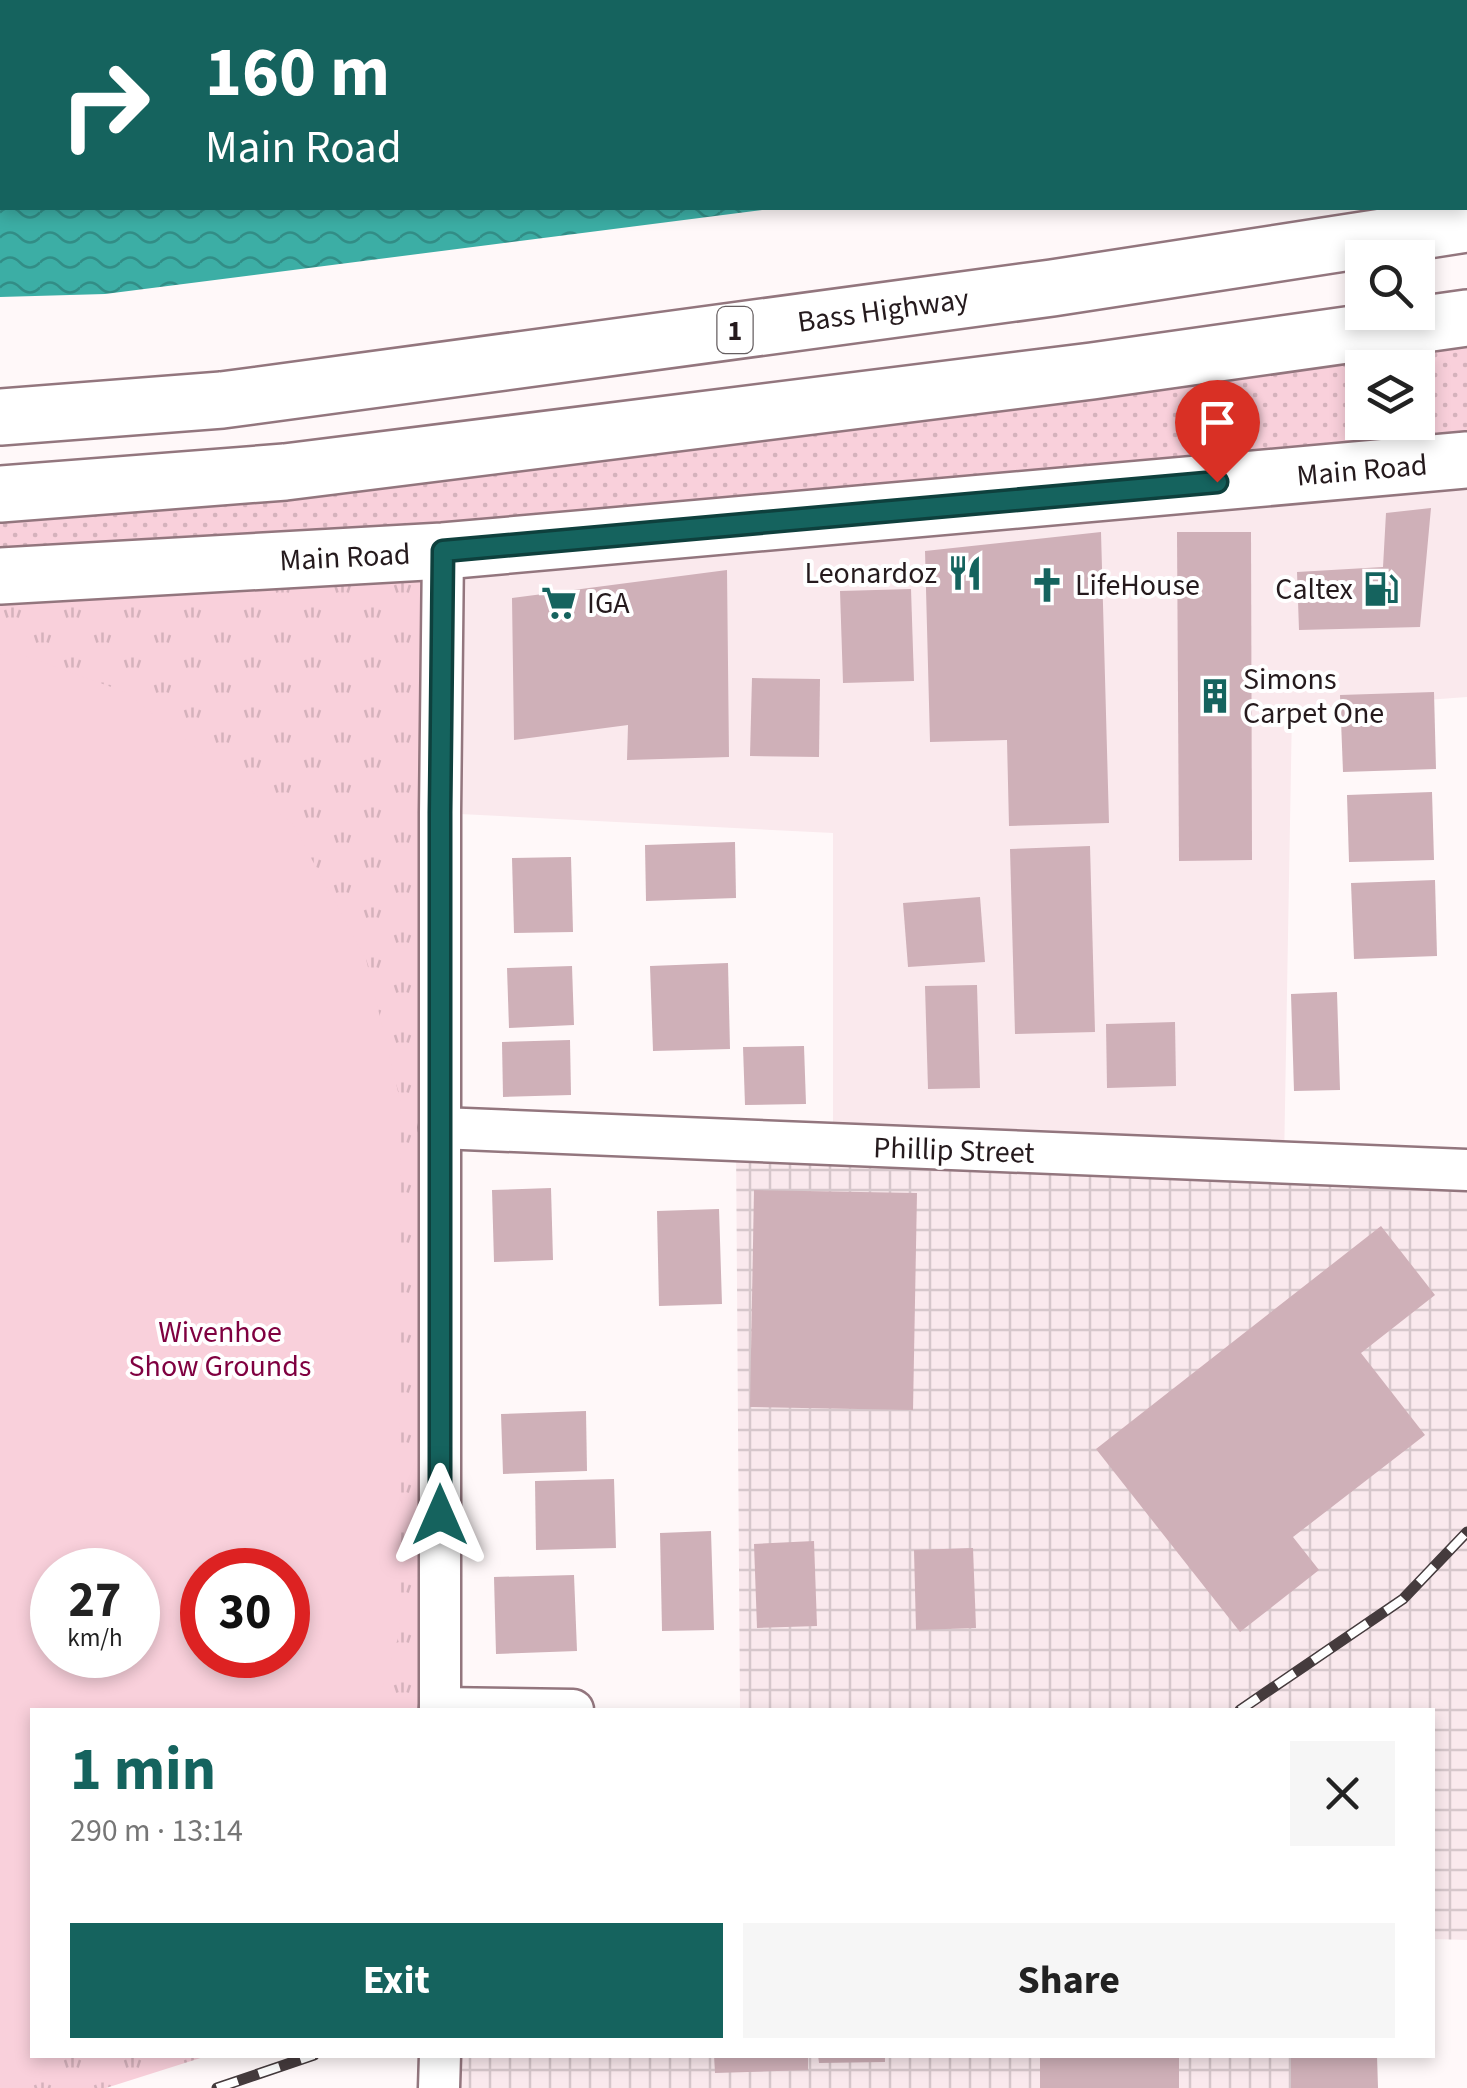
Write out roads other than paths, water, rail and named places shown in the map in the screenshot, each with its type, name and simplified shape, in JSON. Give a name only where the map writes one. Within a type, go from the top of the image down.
[{"type":"main road","name":"Bass Highway","points":[[0,417],[222,400],[1052,288],[1467,224]]},
{"type":"main road","points":[[0,494],[284,472],[1092,371],[1467,318]]},
{"type":"main road","name":"Main Road","points":[[0,576],[443,551],[1467,460]]},
{"type":"street","points":[[440,1708],[443,551]]},
{"type":"street","name":"Phillip Street","points":[[440,1128],[1467,1170]]},
{"type":"street","points":[[439,2088],[440,2058]]},
{"type":"water","points":[[0,210],[762,210],[105,294],[0,297]]},
{"type":"railway","points":[[1243,1708],[1403,1599],[1467,1532]]},
{"type":"railway","points":[[217,2088],[305,2058]]},
{"type":"place","name":"Leonardoz","points":[[965,573]]},
{"type":"place","name":"LifeHouse","points":[[1047,585]]},
{"type":"place","name":"Caltex","points":[[1381,589]]},
{"type":"place","name":"IGA","points":[[559,603]]},
{"type":"place","name":"Simons Carpet One","points":[[1215,696]]},
{"type":"park label","name":"Wivenhoe Show Grounds","points":[[220,1349]]}]
